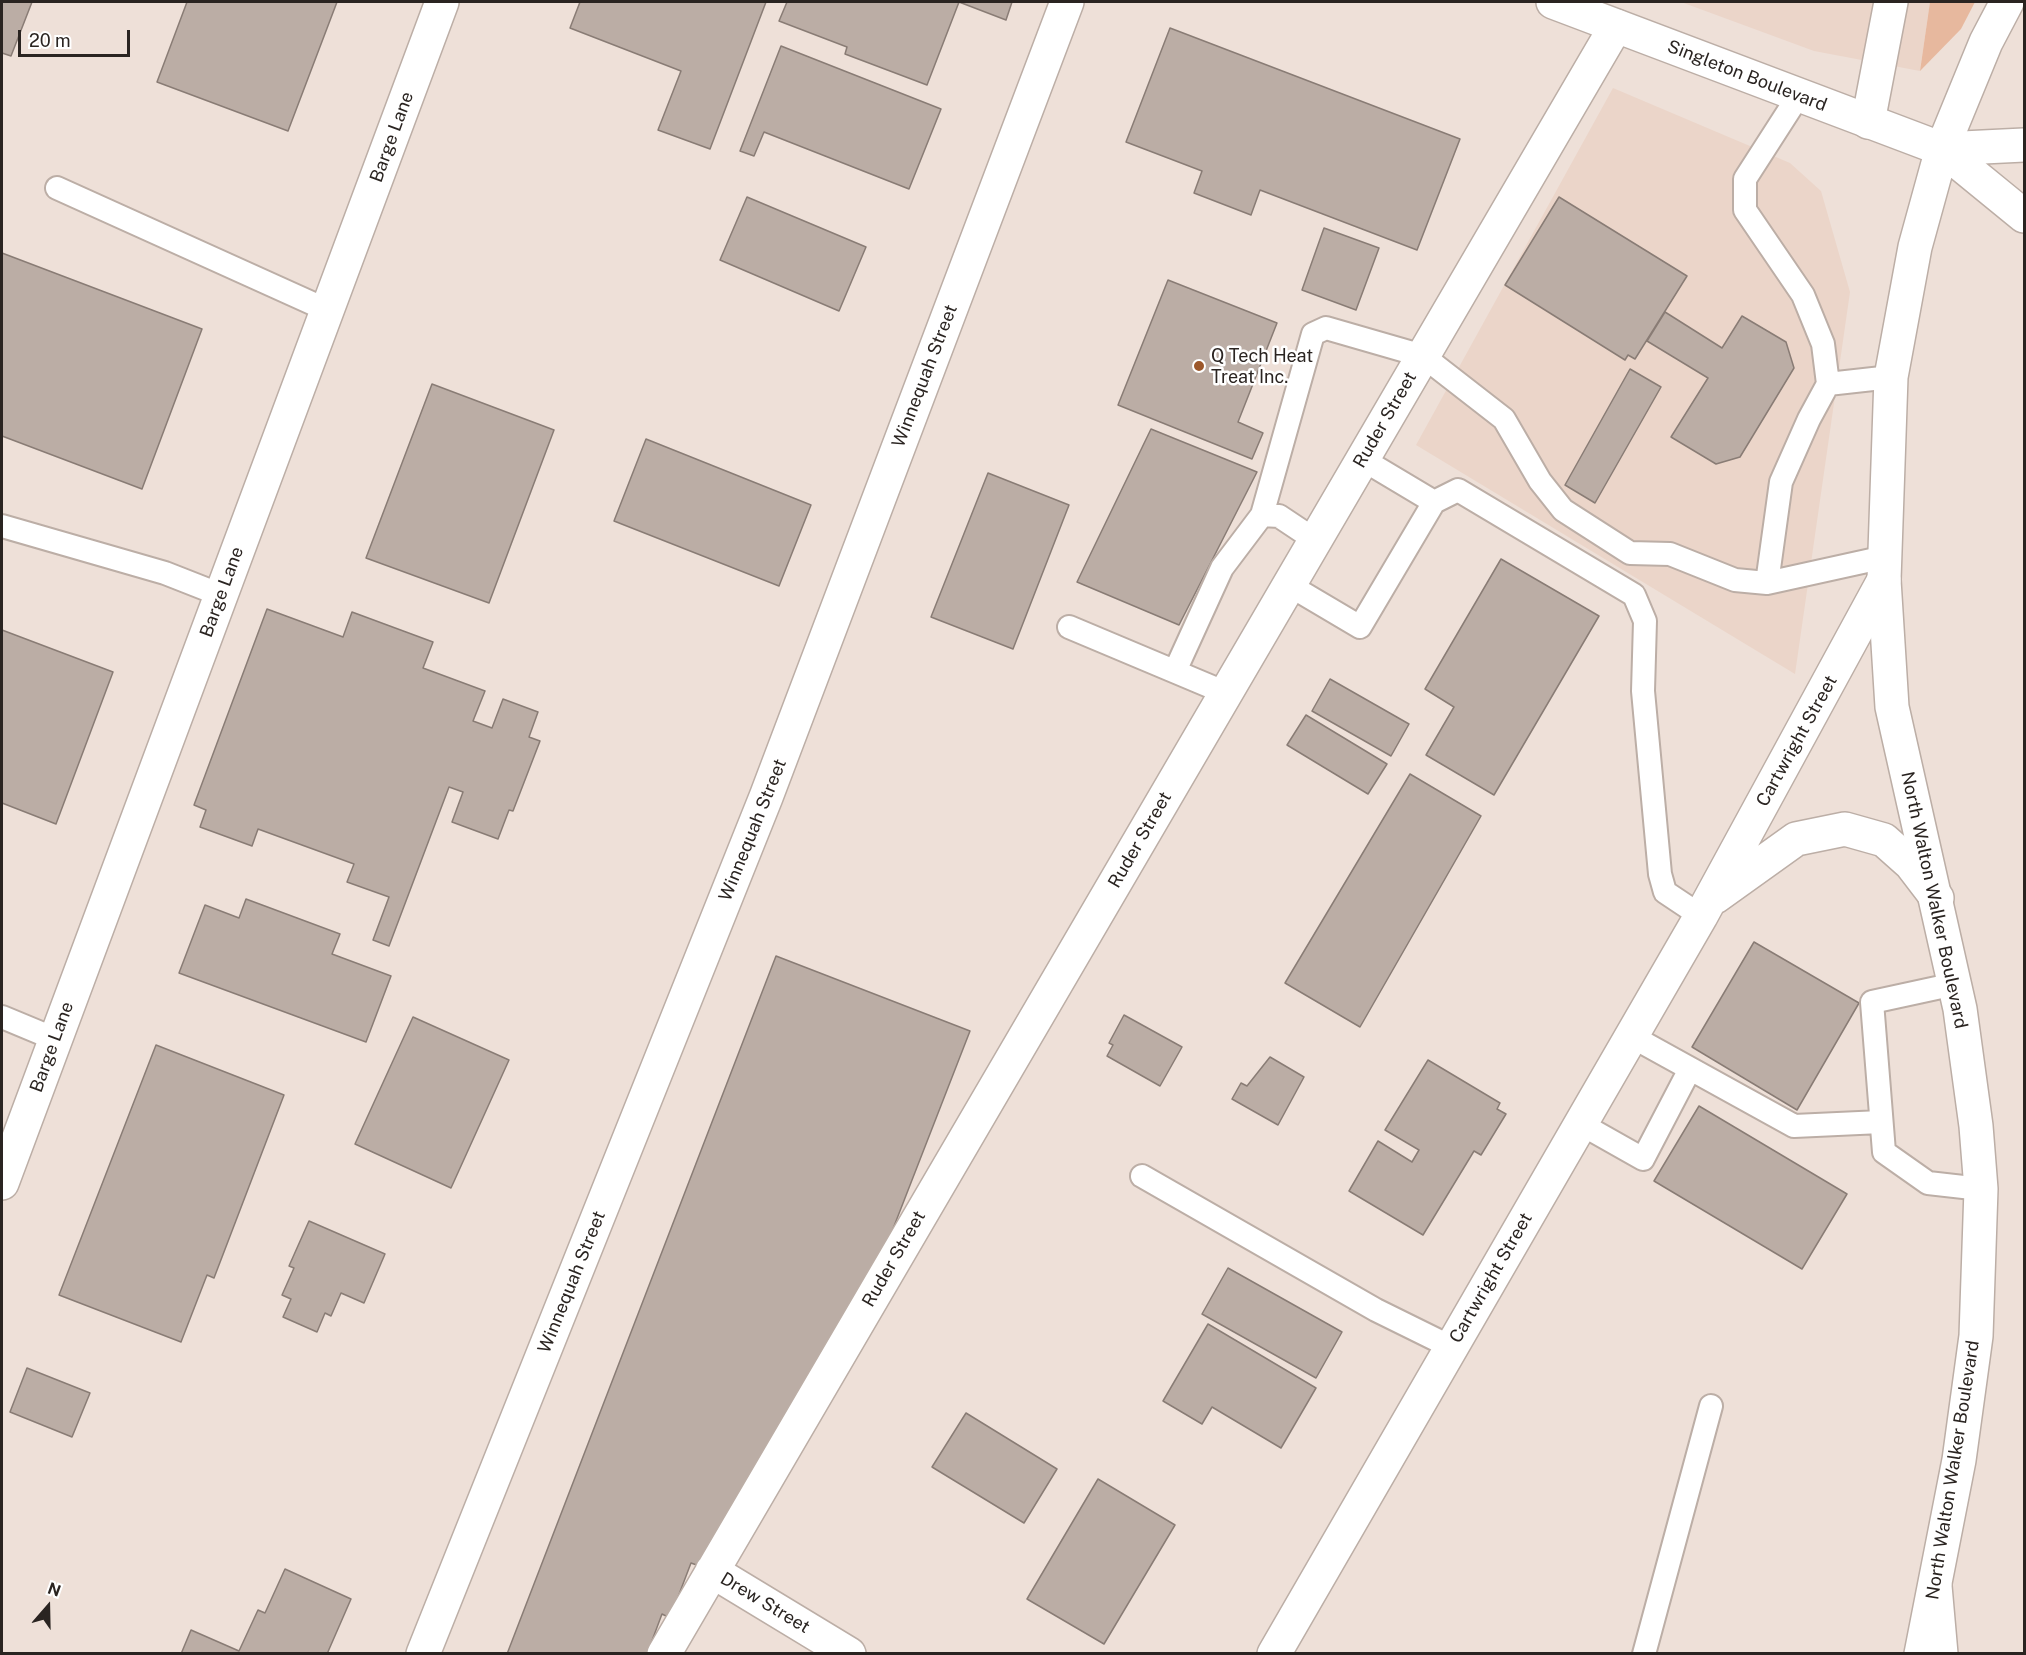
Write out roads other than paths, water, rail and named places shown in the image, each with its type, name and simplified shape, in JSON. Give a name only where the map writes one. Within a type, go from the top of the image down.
[{"type":"main road","name":"Barge Lane","points":[[2,1183],[442,2]]},
{"type":"main road","name":"Winnequah Street","points":[[423,1653],[766,797],[1067,2]]},
{"type":"main road","name":"Singleton Boulevard","points":[[1552,2],[1942,149],[2025,216]]},
{"type":"main road","points":[[1868,122],[1891,2]]},
{"type":"main road","name":"North Walton Walker Boulevard","points":[[1922,1653],[1959,1460],[1976,1336],[1981,1189],[1976,1126],[1955,984],[1892,707],[1885,569],[1890,377],[1915,247],[1942,149],[1986,42],[2007,2]]},
{"type":"main road","name":"Ruder Street","points":[[664,1653],[1616,26]]},
{"type":"main road","name":"Singleton Boulevard","points":[[1942,149],[2025,145]]},
{"type":"main road","name":"Cartwright Street","points":[[1274,1653],[1705,909],[1885,569]]},
{"type":"main road","name":"Cartwright Street","points":[[1705,909],[1796,839],[1845,829],[1884,840],[1911,864],[1937,897]]},
{"type":"main road","name":"Drew Street","points":[[712,1571],[849,1653]]},
{"type":"main road","points":[[1935,1586],[1941,1653]]},
{"type":"lane","points":[[1767,583],[1781,482],[1809,419],[1828,384],[1823,344],[1803,295],[1745,210],[1745,179],[1798,96]]},
{"type":"lane","points":[[57,188],[327,310]]},
{"type":"lane","points":[[1175,671],[1222,568],[1262,515],[1312,334],[1326,328],[1423,357],[1504,419],[1540,481],[1563,510],[1630,553],[1670,554],[1735,580],[1767,583],[1885,569]]},
{"type":"lane","points":[[1828,384],[1890,377]]},
{"type":"lane","points":[[1362,459],[1434,502]]},
{"type":"lane","points":[[1289,585],[1359,627],[1434,502],[1458,490],[1634,595],[1645,621],[1643,692],[1660,874],[1665,892],[1705,909]]},
{"type":"lane","points":[[1262,515],[1279,516],[1315,540]]},
{"type":"lane","points":[[2,526],[165,573],[221,595]]},
{"type":"lane","points":[[1070,627],[1226,693]]},
{"type":"lane","points":[[1955,984],[1872,1002],[1884,1152],[1928,1183],[1981,1189]]},
{"type":"lane","points":[[2,1017],[55,1039]]},
{"type":"lane","points":[[1631,1036],[1794,1126],[1881,1122]]},
{"type":"lane","points":[[1581,1124],[1643,1159],[1690,1069]]},
{"type":"lane","points":[[1142,1176],[1376,1310],[1451,1347]]},
{"type":"lane","points":[[1644,1653],[1711,1406]]},
{"type":"place","name":"Q Tech Heat Treat Inc.","points":[[1199,366]]}]
